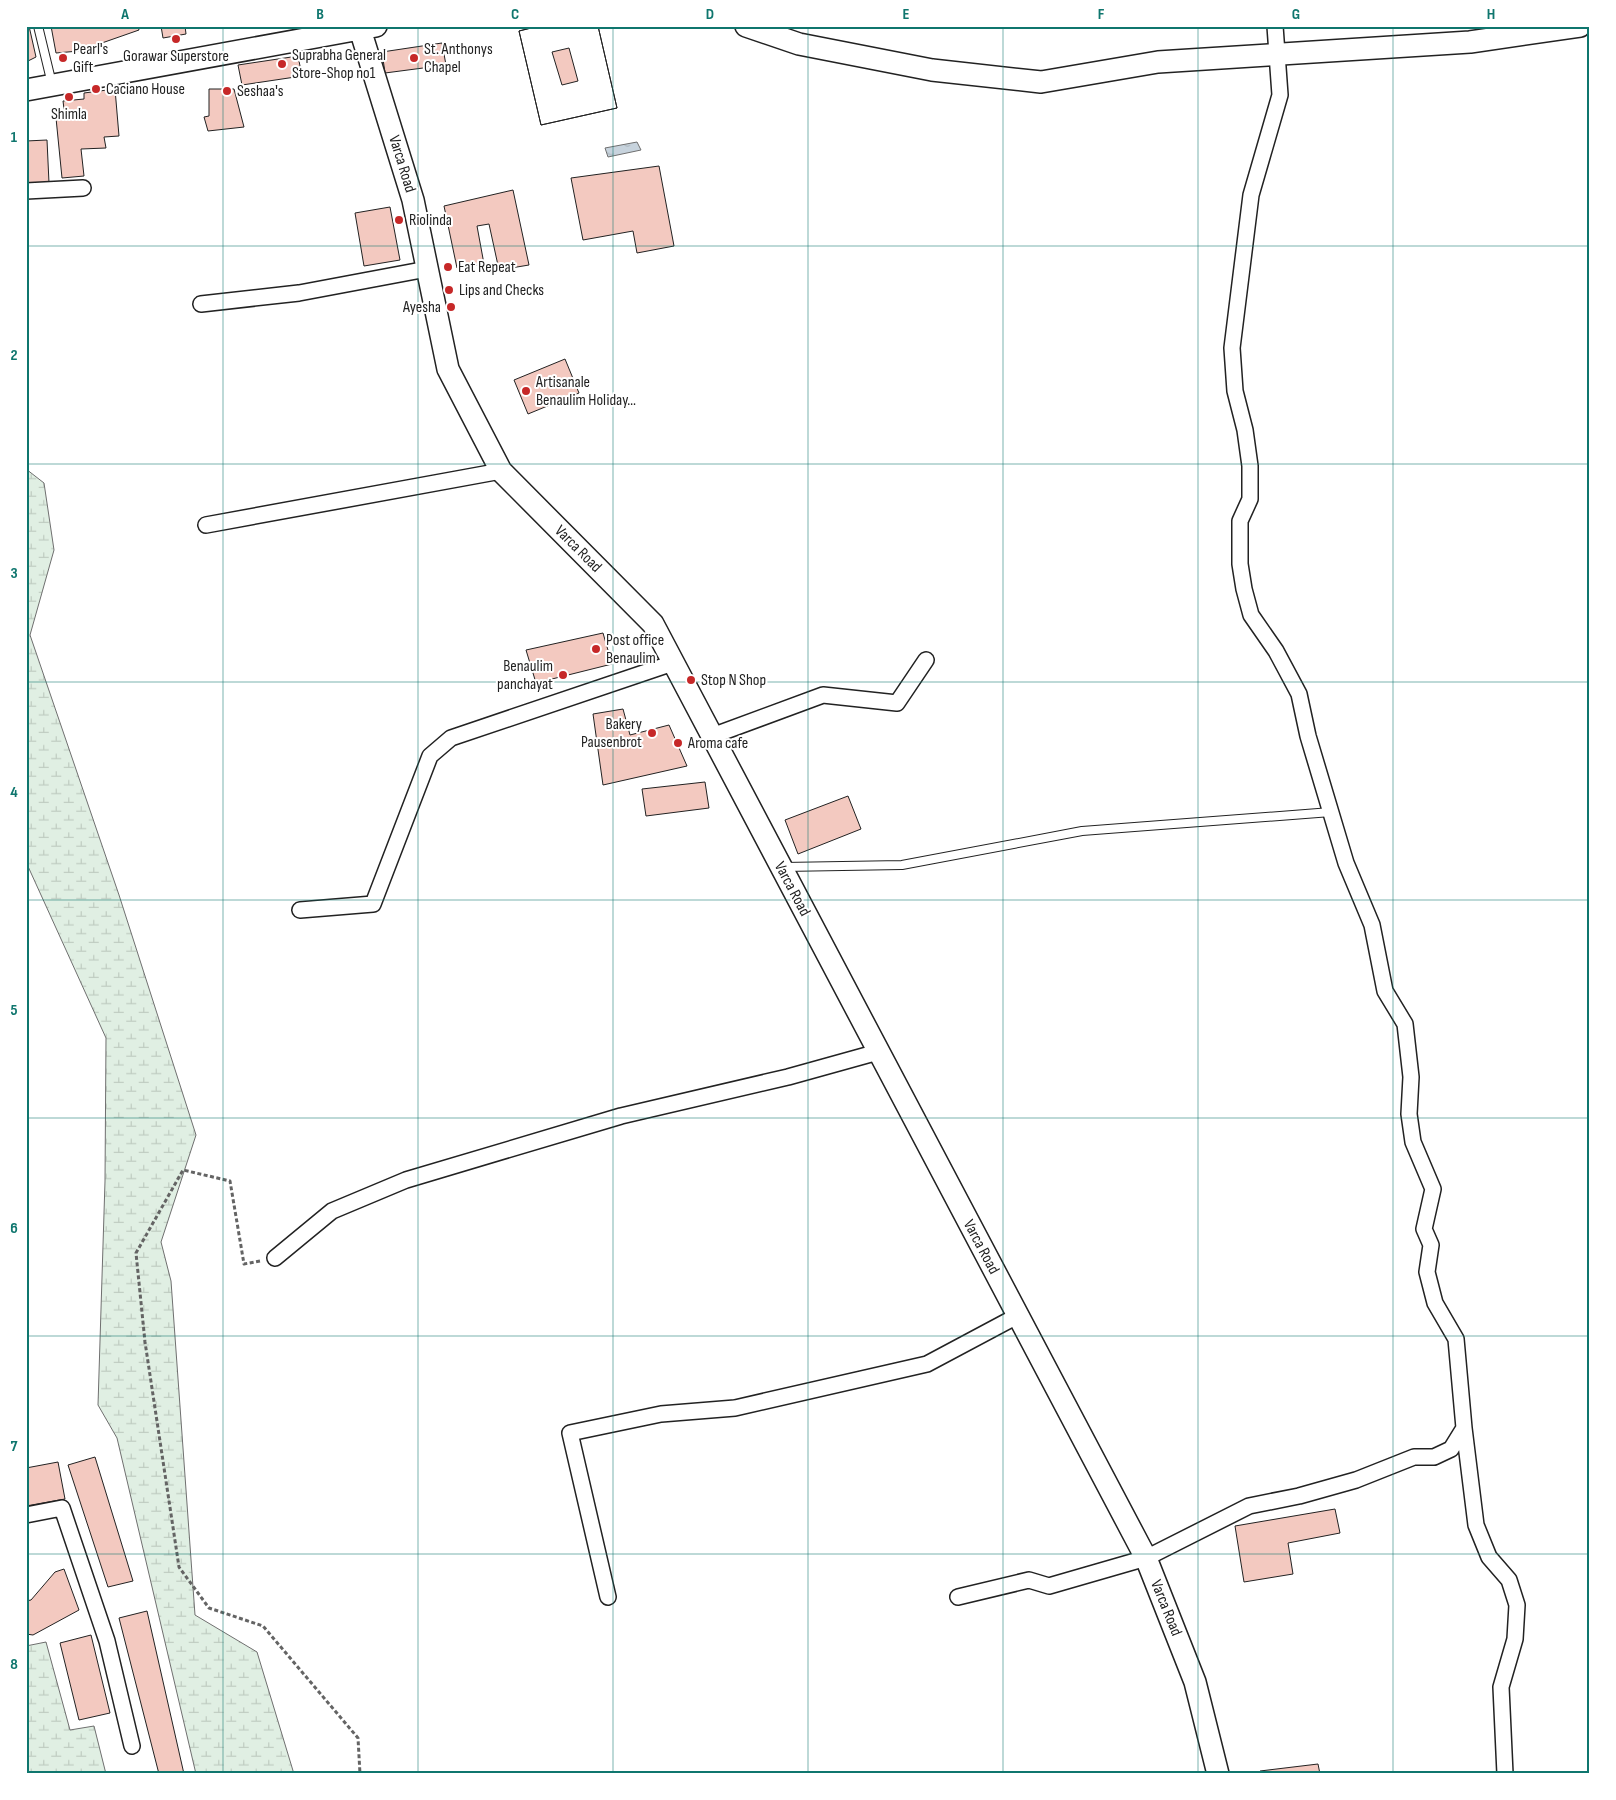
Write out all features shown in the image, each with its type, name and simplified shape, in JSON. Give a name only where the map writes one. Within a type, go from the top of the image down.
[{"type":"main road","points":[[746,26],[799,44],[932,70],[1041,82],[1158,62],[1470,42],[1580,26]]},
{"type":"main road","points":[[26,90],[364,27]]},
{"type":"main road","name":"Varca Road","points":[[364,27],[413,200],[448,368],[501,471],[653,624],[1146,1558],[1195,1682],[1218,1774]]},
{"type":"street","points":[[1275,26],[1280,95],[1251,195],[1232,348],[1235,391],[1245,430],[1250,466],[1250,499],[1240,521],[1240,564],[1251,615],[1276,651],[1299,694],[1308,736],[1346,863],[1372,925],[1385,991],[1405,1024],[1411,1077],[1409,1114],[1413,1142],[1433,1189],[1424,1229],[1431,1245],[1427,1272],[1435,1303],[1456,1339],[1464,1428],[1476,1525],[1489,1557],[1509,1580],[1517,1605],[1515,1639],[1501,1687],[1505,1774]]},
{"type":"street","points":[[26,191],[83,188]]},
{"type":"street","points":[[201,304],[299,293],[428,269]]},
{"type":"street","points":[[206,525],[501,471]]},
{"type":"street","points":[[712,736],[823,695],[897,703],[926,660]]},
{"type":"street","points":[[300,910],[372,904],[430,756],[450,738],[673,663]]},
{"type":"street","points":[[275,1258],[332,1211],[406,1180],[621,1116],[788,1077],[878,1052]]},
{"type":"street","points":[[608,1597],[570,1433],[661,1414],[735,1408],[927,1364],[1017,1316]]},
{"type":"street","points":[[958,1597],[1029,1580],[1049,1586],[1146,1558],[1248,1506],[1356,1480],[1414,1456],[1434,1456],[1451,1449],[1464,1428]]},
{"type":"street","points":[[26,1515],[62,1508],[107,1641],[132,1746]]},
{"type":"lane","points":[[38,26],[52,86]]},
{"type":"lane","points":[[781,867],[902,865],[1082,831],[1331,812]]},
{"type":"path","points":[[275,1258],[244,1264],[230,1181],[183,1170],[136,1253],[145,1342],[179,1567],[209,1608],[263,1626],[358,1738],[360,1774]]},
{"type":"green space","points":[[26,469],[44,483],[54,550],[30,635],[119,895],[196,1135],[161,1242],[171,1281],[195,1615],[257,1652],[294,1774],[196,1774],[117,1438],[98,1405],[105,1181],[106,1038],[26,862]]},
{"type":"green space","points":[[46,1642],[70,1730],[94,1726],[106,1774],[26,1774],[26,1646]]},
{"type":"water","points":[[637,142],[641,150],[608,157],[605,148]]},
{"type":"building","points":[[26,26],[29,26],[36,57],[26,62]]},
{"type":"building","points":[[51,26],[138,26],[139,30],[79,51],[56,53]]},
{"type":"building","points":[[161,26],[185,26],[186,34],[163,38]]},
{"type":"building","points":[[539,26],[598,26],[617,108],[541,125],[519,31]],"holes":[[[569,48],[578,81],[562,85],[552,52]]]},
{"type":"building","points":[[539,26],[598,26],[617,108],[541,125],[519,31]]},
{"type":"building","name":"St. Anthonys Chapel","points":[[442,43],[446,65],[385,73],[382,52]]},
{"type":"building","points":[[298,56],[302,76],[242,85],[238,65]]},
{"type":"building","points":[[115,89],[119,136],[104,137],[106,148],[81,149],[84,176],[62,178],[56,118],[65,117],[63,101],[84,99],[84,93]]},
{"type":"building","points":[[209,89],[234,89],[244,127],[208,131],[204,117],[209,116]]},
{"type":"building","points":[[47,140],[49,183],[26,183],[26,141]]},
{"type":"building","points":[[659,166],[674,246],[637,253],[633,231],[583,240],[571,178]]},
{"type":"building","points":[[513,190],[529,265],[499,270],[489,224],[477,226],[484,264],[457,268],[444,206]]},
{"type":"building","points":[[390,207],[400,260],[364,266],[355,213]]},
{"type":"building","points":[[565,359],[579,393],[528,414],[514,380]]},
{"type":"building","points":[[603,633],[612,664],[536,683],[526,650]]},
{"type":"building","points":[[623,709],[630,735],[669,725],[687,766],[603,785],[593,714]]},
{"type":"building","points":[[705,782],[709,808],[646,816],[642,789]]},
{"type":"building","points":[[848,796],[861,829],[798,854],[785,820]]},
{"type":"building","points":[[95,1457],[133,1581],[108,1587],[68,1465]]},
{"type":"building","points":[[58,1462],[65,1499],[26,1506],[26,1468]]},
{"type":"building","points":[[1335,1509],[1340,1533],[1288,1543],[1293,1574],[1244,1582],[1235,1526]]},
{"type":"building","points":[[64,1569],[79,1610],[33,1635],[26,1634],[26,1601],[31,1600],[55,1572]]},
{"type":"building","points":[[147,1611],[184,1774],[159,1774],[119,1618]]},
{"type":"building","points":[[91,1635],[110,1713],[79,1720],[60,1643]]},
{"type":"building","points":[[1318,1764],[1320,1774],[1260,1774],[1260,1771]]},
{"type":"place","name":"Gorawar Superstore","points":[[176,39]]},
{"type":"place","name":"Pearl's Gift","points":[[63,58]]},
{"type":"place","name":"St. Anthonys Chapel","points":[[414,58]]},
{"type":"place","name":"Suprabha General Store-Shop no1","points":[[282,64]]},
{"type":"place","name":"Caciano House","points":[[96,89]]},
{"type":"place","name":"Seshaa's","points":[[227,91]]},
{"type":"place","name":"Shimla","points":[[69,97]]},
{"type":"place","name":"Riolinda","points":[[399,220]]},
{"type":"place","name":"Eat Repeat","points":[[448,267]]},
{"type":"place","name":"Lips and Checks","points":[[449,290]]},
{"type":"place","name":"Ayesha","points":[[451,307]]},
{"type":"place","name":"Artisanale Benaulim Holiday…","points":[[526,391]]},
{"type":"place","name":"Post office Benaulim","points":[[596,649]]},
{"type":"place","name":"Benaulim panchayat","points":[[563,675]]},
{"type":"place","name":"Stop N Shop","points":[[691,680]]},
{"type":"place","name":"Bakery Pausenbrot","points":[[652,733]]},
{"type":"place","name":"Aroma cafe","points":[[678,743]]}]
